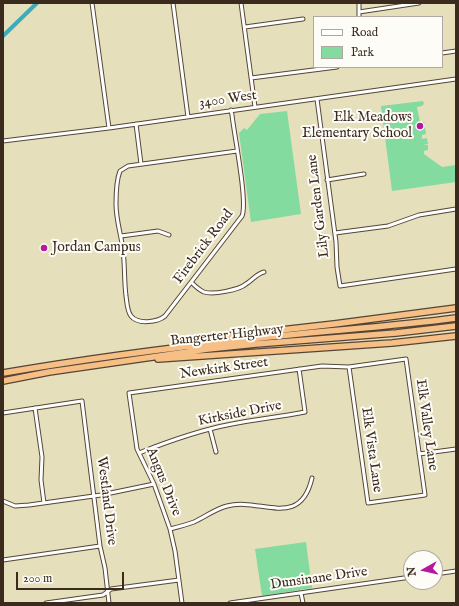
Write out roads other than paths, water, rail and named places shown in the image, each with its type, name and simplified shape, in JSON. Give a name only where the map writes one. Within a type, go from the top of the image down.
[{"type":"highway","points":[[126,355],[228,336],[456,308]]},
{"type":"highway","name":"Bangerter Highway","points":[[3,372],[252,339],[354,330],[456,318]]},
{"type":"highway","name":"Bangerter Highway","points":[[3,381],[37,374],[235,346],[382,334],[456,326]]},
{"type":"highway","points":[[124,361],[385,344],[456,336]]},
{"type":"highway","points":[[3,384],[37,374]]},
{"type":"street","points":[[92,3],[109,128]]},
{"type":"street","points":[[173,3],[188,117]]},
{"type":"street","points":[[241,3],[255,107]]},
{"type":"street","points":[[359,3],[359,16]]},
{"type":"street","points":[[359,12],[419,3]]},
{"type":"street","points":[[245,27],[303,19]]},
{"type":"street","points":[[443,53],[456,51]]},
{"type":"street","points":[[252,78],[328,68]]},
{"type":"street","name":"3400 West","points":[[3,141],[109,128],[456,79]]},
{"type":"street","name":"Lily Garden Lane","points":[[317,99],[335,233],[340,286],[456,270]]},
{"type":"street","name":"Firebrick Road","points":[[121,236],[124,253],[125,285],[128,310],[132,317],[138,321],[159,319],[164,317],[243,213],[244,203],[231,110]]},
{"type":"street","points":[[136,124],[141,164]]},
{"type":"street","points":[[169,234],[158,231],[121,236],[117,218],[116,198],[119,175],[122,169],[128,166],[237,151]]},
{"type":"street","points":[[328,180],[364,174]]},
{"type":"street","points":[[335,233],[388,226],[425,214],[456,209]]},
{"type":"street","points":[[191,282],[200,290],[206,292],[227,290],[242,287],[257,275],[264,272]]},
{"type":"street","name":"Newkirk Street","points":[[129,393],[322,366],[349,367],[406,358]]},
{"type":"street","name":"Elk Valley Lane","points":[[406,358],[425,495]]},
{"type":"street","name":"Elk Vista Lane","points":[[349,367],[368,503],[425,495]]},
{"type":"street","name":"Kirkside Drive","points":[[139,453],[210,429],[253,420],[305,412],[299,369]]},
{"type":"street","name":"Angus Drive","points":[[129,393],[136,444],[154,484],[170,529],[182,603]]},
{"type":"street","name":"Westland Drive","points":[[35,408],[82,401],[93,496],[109,603]]},
{"type":"street","points":[[3,413],[35,408],[42,462],[41,480],[44,503]]},
{"type":"street","points":[[210,429],[216,452]]},
{"type":"street","points":[[419,454],[456,448]]},
{"type":"street","points":[[170,529],[192,523],[220,508],[234,504],[248,504],[275,509],[293,505],[307,493],[312,478]]},
{"type":"street","points":[[3,501],[15,506],[44,503],[93,496],[154,484]]},
{"type":"street","points":[[3,560],[100,546]]},
{"type":"street","points":[[443,573],[456,571]]},
{"type":"street","name":"Dunsinane Drive","points":[[230,603],[403,578]]},
{"type":"street","points":[[46,603],[103,595],[111,589],[179,580]]},
{"type":"street","points":[[302,593],[303,603]]},
{"type":"waterway","points":[[3,36],[37,3]]},
{"type":"place","name":"Elk Meadows Elementary School","points":[[420,126]]},
{"type":"place","name":"Jordan Campus","points":[[44,248]]}]
